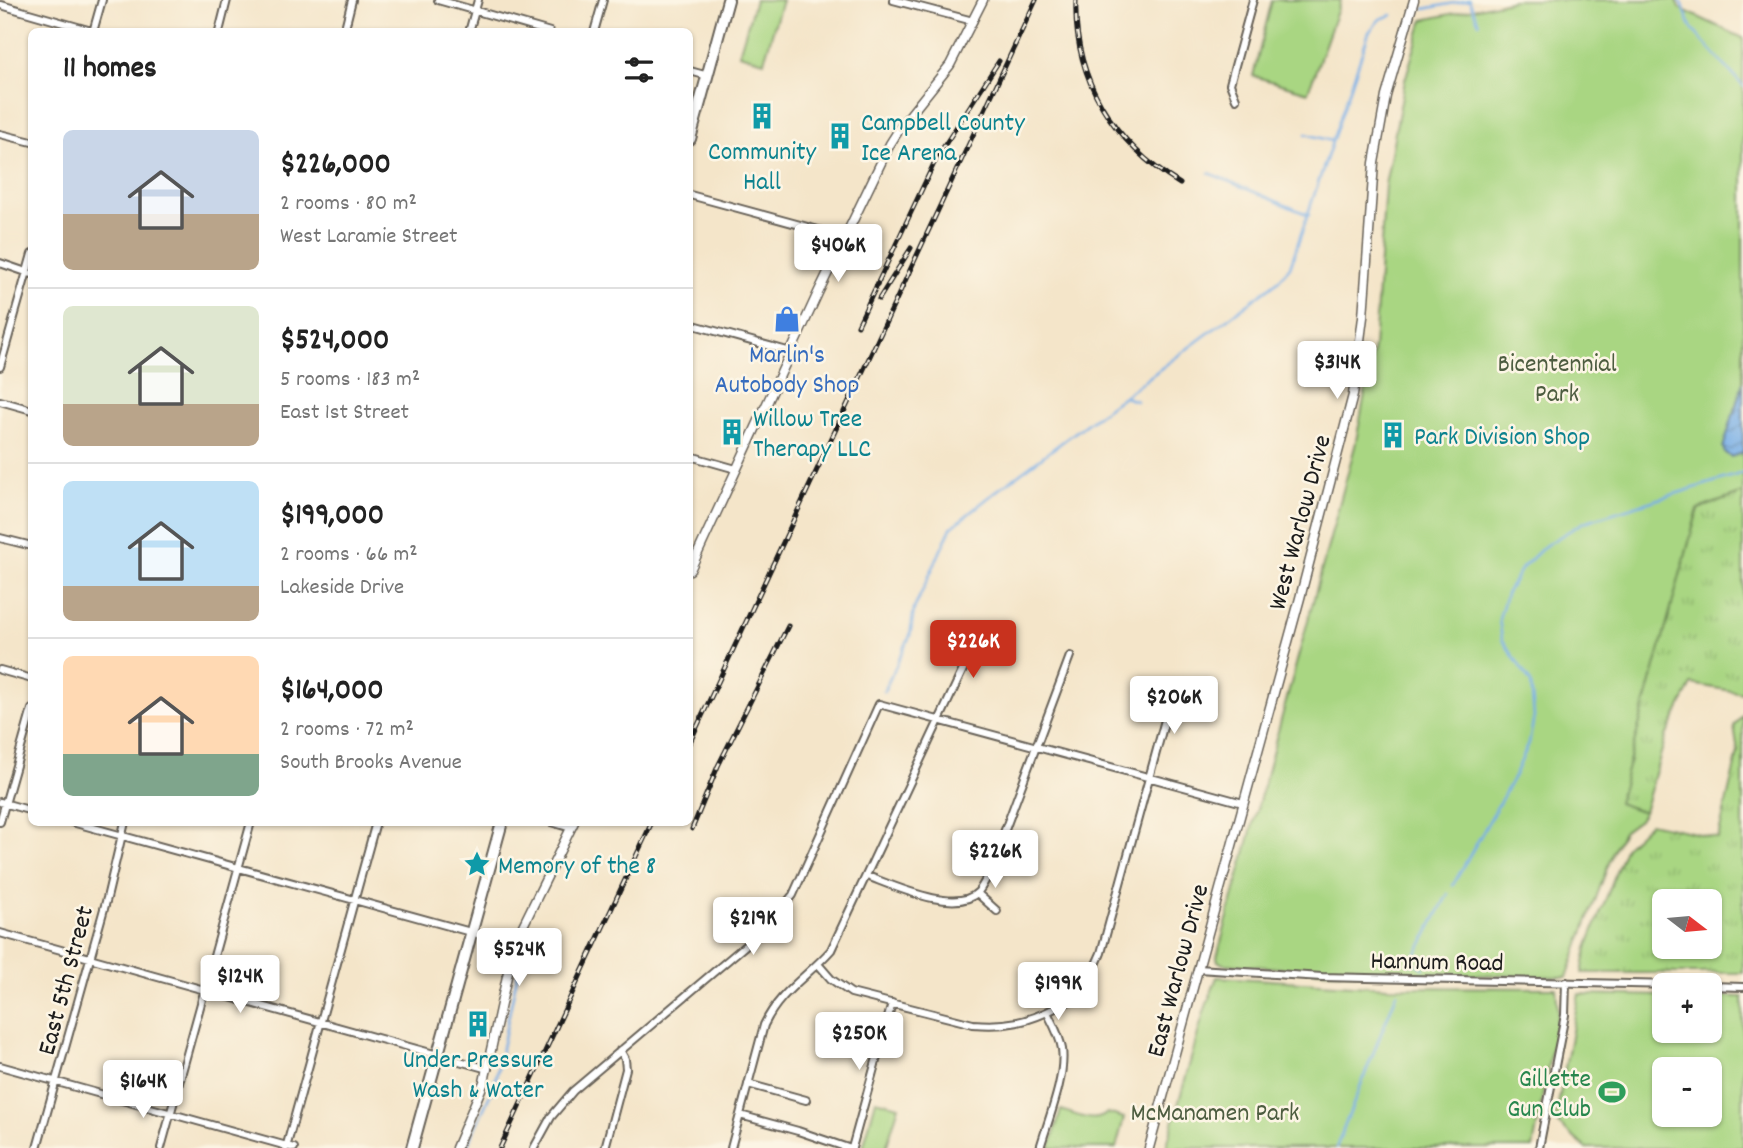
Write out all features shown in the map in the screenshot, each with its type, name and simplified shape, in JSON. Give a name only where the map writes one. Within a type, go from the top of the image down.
[{"type":"main road","points":[[693,128],[729,0]]},
{"type":"main road","points":[[412,1148],[501,826]]},
{"type":"street","points":[[2,0],[0,7],[82,28]]},
{"type":"street","points":[[95,28],[102,0]]},
{"type":"street","points":[[220,28],[227,0]]},
{"type":"street","points":[[345,28],[352,0]]},
{"type":"street","points":[[438,0],[536,28]]},
{"type":"street","points":[[470,28],[478,0]]},
{"type":"street","points":[[595,28],[603,0]]},
{"type":"street","points":[[893,0],[973,21]]},
{"type":"street","points":[[693,563],[890,144],[950,65],[983,0]]},
{"type":"street","points":[[1236,99],[1230,84],[1253,0]]},
{"type":"street","name":"West Warlow Drive","points":[[1244,803],[1353,395],[1363,317],[1374,163],[1386,96],[1414,0]]},
{"type":"street","points":[[693,72],[708,76]]},
{"type":"street","points":[[0,134],[28,141]]},
{"type":"street","points":[[693,196],[844,237]]},
{"type":"street","points":[[0,263],[28,273]]},
{"type":"street","points":[[0,367],[4,340],[28,276]]},
{"type":"street","points":[[693,325],[791,352]]},
{"type":"street","points":[[0,401],[28,409]]},
{"type":"street","points":[[693,457],[736,468]]},
{"type":"street","points":[[0,538],[28,545]]},
{"type":"street","points":[[731,1148],[764,1026],[772,1007],[831,950],[983,627]]},
{"type":"street","points":[[867,876],[943,900],[961,901],[977,893],[987,878],[1070,656]]},
{"type":"street","points":[[0,670],[28,678]]},
{"type":"street","points":[[818,964],[831,979],[851,993],[973,1024],[1013,1025],[1074,998],[1090,979],[1101,953],[1174,687]]},
{"type":"street","points":[[534,1148],[551,1117],[573,1091],[766,928],[793,895],[879,704],[1244,803]]},
{"type":"street","points":[[0,822],[3,803],[28,722]]},
{"type":"street","points":[[3,803],[28,810]]},
{"type":"street","name":"East Warlow Drive","points":[[1149,1148],[1244,803]]},
{"type":"street","points":[[87,826],[514,944]]},
{"type":"street","name":"East 5th Street","points":[[37,1148],[124,826]]},
{"type":"street","points":[[161,1148],[250,826]]},
{"type":"street","points":[[0,1066],[289,1147],[375,826]]},
{"type":"street","points":[[456,1148],[488,1069],[514,944],[572,826]]},
{"type":"street","points":[[977,893],[997,911]]},
{"type":"street","points":[[0,933],[488,1069]]},
{"type":"street","name":"Hannum Road","points":[[1198,968],[1322,977],[1652,984]]},
{"type":"street","points":[[1539,1148],[1565,1015],[1566,982]]},
{"type":"street","points":[[1722,986],[1743,987]]},
{"type":"street","points":[[740,1115],[850,1148],[892,1003]]},
{"type":"street","points":[[1040,1148],[1062,1063],[1062,1049],[1056,1028],[1047,1012]]},
{"type":"street","points":[[605,1148],[626,1069],[620,1050]]},
{"type":"street","points":[[748,1084],[806,1100]]},
{"type":"green space","points":[[755,0],[782,0],[764,61],[739,54]]},
{"type":"green space","points":[[1272,0],[1341,0],[1308,92],[1253,76]]},
{"type":"green space","name":"Bicentennial Park","points":[[1514,0],[1677,0],[1679,8],[1743,38],[1743,493],[1698,509],[1618,803],[1644,812],[1639,820],[1623,832],[1613,852],[1567,977],[1335,972],[1223,964],[1217,957],[1355,446],[1374,347],[1385,185],[1405,80],[1423,20]]},
{"type":"green space","points":[[1743,493],[1743,693],[1692,684],[1666,736],[1644,812],[1617,803],[1698,509]]},
{"type":"green space","points":[[1743,715],[1743,973],[1582,973],[1587,948],[1626,846],[1650,823],[1718,838],[1738,752],[1734,726]]},
{"type":"green space","name":"McManamen Park","points":[[1217,977],[1387,987],[1556,988],[1558,1013],[1533,1148],[1166,1148],[1204,1012]]},
{"type":"green space","name":"Gillette Gun Club","points":[[1579,994],[1652,996],[1652,1043],[1722,1043],[1722,996],[1743,997],[1743,1148],[1586,1148],[1555,1121]]},
{"type":"green space","points":[[876,1100],[899,1106],[886,1148],[863,1148]]},
{"type":"green space","points":[[1061,1110],[1091,1118],[1107,1113],[1124,1118],[1116,1148],[1050,1148]]},
{"type":"water","points":[[1743,382],[1743,453],[1731,457],[1723,448]]},
{"type":"waterway","points":[[1469,0],[1479,23]]},
{"type":"waterway","points":[[1424,9],[1470,0]]},
{"type":"waterway","points":[[1680,0],[1692,29],[1743,86]]},
{"type":"waterway","points":[[884,691],[910,636],[914,609],[951,528],[999,489],[1277,282],[1290,267],[1369,32],[1380,19],[1392,15]]},
{"type":"waterway","points":[[1306,134],[1332,141]]},
{"type":"waterway","points":[[1209,173],[1309,215]]},
{"type":"waterway","points":[[1124,397],[1137,401]]},
{"type":"waterway","points":[[1453,885],[1515,775],[1529,743],[1534,717],[1531,683],[1502,639],[1499,619],[1506,594],[1522,568],[1546,545],[1584,522],[1743,473]]},
{"type":"waterway","points":[[1411,965],[1448,894]]},
{"type":"waterway","points":[[466,1148],[494,1086],[521,957]]},
{"type":"waterway","points":[[1413,962],[1424,968]]},
{"type":"waterway","points":[[1336,1148],[1397,993]]},
{"type":"railway","points":[[693,736],[1036,0]]},
{"type":"railway","points":[[1076,0],[1082,56],[1102,107],[1135,149],[1156,168],[1180,184]]},
{"type":"railway","points":[[858,325],[937,157],[999,61]]},
{"type":"railway","points":[[879,299],[911,248]]},
{"type":"railway","points":[[692,829],[718,766],[788,626]]},
{"type":"railway","points":[[500,1148],[650,826]]},
{"type":"place","name":"Community Hall","points":[[762,116]]},
{"type":"place","name":"Campbell County Ice Arena","points":[[840,136]]},
{"type":"place","name":"Marlin's Autobody Shop","points":[[787,319]]},
{"type":"place","name":"Willow Tree Therapy LLC","points":[[732,432]]},
{"type":"place","name":"Park Division Shop","points":[[1393,435]]},
{"type":"place","name":"Memory of the 8","points":[[477,864]]},
{"type":"place","name":"Under Pressure Wash & Water","points":[[478,1024]]},
{"type":"place","name":"Gillette Gun Club","points":[[1612,1092]]}]
